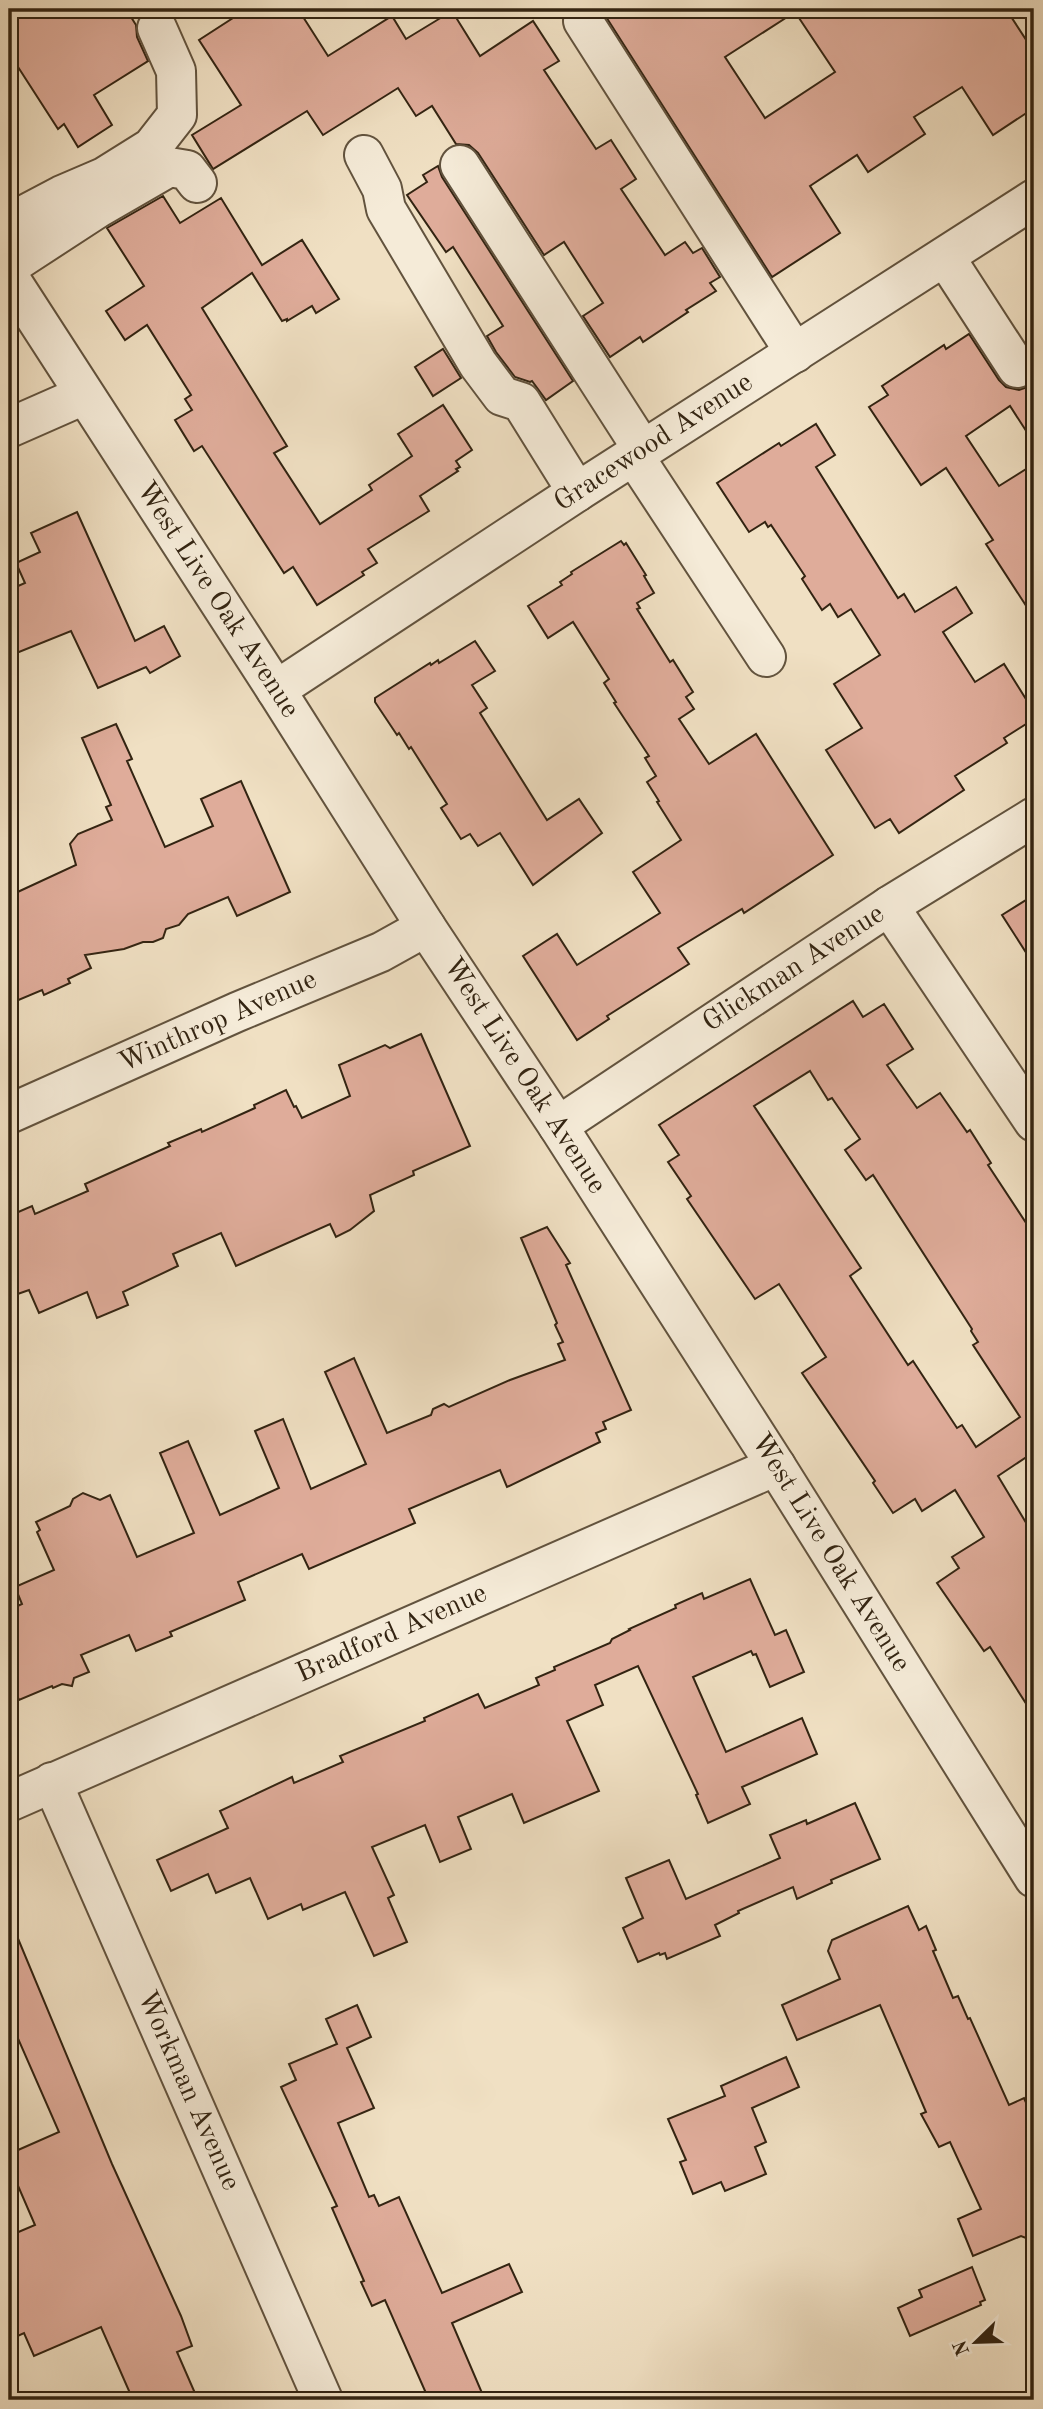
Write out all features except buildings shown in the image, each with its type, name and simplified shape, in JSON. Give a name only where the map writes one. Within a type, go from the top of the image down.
[{"type":"street","points":[[583,21],[795,352]]},
{"type":"street","points":[[9,223],[62,195],[104,177],[152,147],[177,116],[176,71],[157,28]]},
{"type":"street","points":[[363,155],[382,189],[386,208],[478,364],[502,396],[522,402],[577,492]]},
{"type":"street","points":[[460,165],[766,657]]},
{"type":"street","points":[[9,266],[98,208],[169,167],[187,170],[197,183]]},
{"type":"street","name":"Gracewood Avenue","points":[[276,690],[577,492],[1034,200]]},
{"type":"street","points":[[945,257],[1017,368]]},
{"type":"street","name":"West Live Oak Avenue","points":[[9,277],[776,1466],[1034,1878]]},
{"type":"street","points":[[9,428],[84,395]]},
{"type":"street","name":"Glickman Avenue","points":[[558,1126],[889,906],[1034,817]]},
{"type":"street","points":[[889,906],[1034,1122]]},
{"type":"street","name":"Winthrop Avenue","points":[[9,1114],[237,1012],[382,952],[426,927]]},
{"type":"street","name":"Bradford Avenue","points":[[9,1802],[776,1466]]},
{"type":"street","name":"Workman Avenue","points":[[52,1782],[323,2400]]}]
